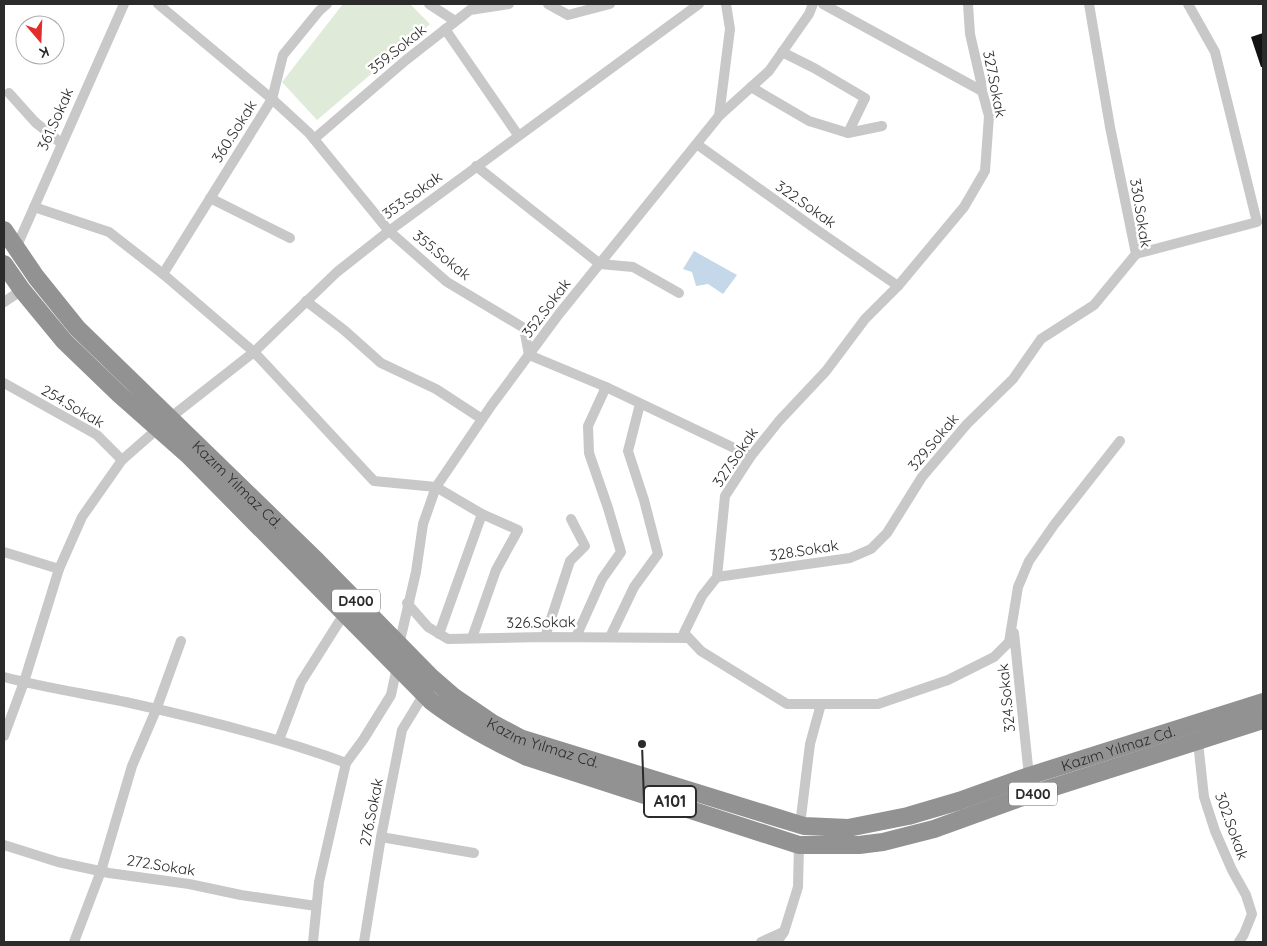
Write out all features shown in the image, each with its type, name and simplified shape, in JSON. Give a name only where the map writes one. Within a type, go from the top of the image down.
[{"type":"highway","name":"Kazım Yılmaz Cd.","points":[[4,230],[36,277],[77,328],[164,423],[188,455],[344,614],[424,694],[455,719],[490,740],[527,757],[799,845],[859,845],[883,842],[934,829],[1263,720]]},
{"type":"highway","name":"Kazım Yılmaz Cd.","points":[[4,264],[22,290],[64,341],[119,394],[164,423],[310,554],[431,677],[454,697],[492,723],[520,738],[800,824],[826,828],[848,828],[870,825],[959,801],[1029,776],[1263,702]]},
{"type":"street","name":"361.Sokak","points":[[16,248],[124,4]]},
{"type":"street","name":"355.Sokak","points":[[158,4],[272,99],[314,139],[389,230],[447,282],[524,328],[529,355]]},
{"type":"street","name":"360.Sokak","points":[[163,274],[272,99],[283,55],[327,4]]},
{"type":"street","points":[[429,4],[455,21]]},
{"type":"street","name":"359.Sokak","points":[[314,139],[406,60],[470,10],[505,4]]},
{"type":"street","points":[[548,4],[568,15],[610,4]]},
{"type":"street","name":"353.Sokak","points":[[4,736],[24,682],[59,569],[82,517],[122,460],[164,423],[254,352],[337,272],[389,230],[699,4]]},
{"type":"street","name":"352.Sokak","points":[[399,645],[407,603],[416,572],[423,524],[436,487],[482,419],[529,355],[651,199],[698,145],[719,116],[730,28],[726,4]]},
{"type":"street","points":[[719,116],[769,71],[809,14],[813,4]]},
{"type":"street","points":[[823,4],[982,90]]},
{"type":"street","name":"327.Sokak","points":[[717,577],[725,496],[751,456],[779,421],[826,372],[865,320],[898,286],[964,207],[985,171],[989,116],[970,34],[968,4]]},
{"type":"street","name":"330.Sokak","points":[[1013,379],[1041,339],[1094,305],[1136,254],[1110,127],[1090,4]]},
{"type":"street","points":[[1136,254],[1260,222],[1215,52],[1188,4]]},
{"type":"street","points":[[445,29],[518,135]]},
{"type":"street","points":[[782,52],[814,68],[865,98],[848,133]]},
{"type":"street","points":[[751,87],[809,121],[848,133],[882,126]]},
{"type":"street","points":[[9,94],[35,122],[61,143]]},
{"type":"street","name":"322.Sokak","points":[[698,145],[898,286]]},
{"type":"street","points":[[476,166],[600,264],[633,267],[679,293]]},
{"type":"street","points":[[210,198],[290,238]]},
{"type":"street","points":[[34,207],[109,232],[163,274],[254,352],[374,481],[436,487],[482,514],[518,530],[496,570],[472,638]]},
{"type":"street","points":[[4,302],[22,290]]},
{"type":"street","points":[[306,301],[344,330],[381,363],[436,389],[482,419]]},
{"type":"street","points":[[529,355],[606,387],[751,456]]},
{"type":"street","name":"329.Sokak","points":[[886,533],[922,477],[967,424],[1013,379]]},
{"type":"street","name":"254.Sokak","points":[[4,383],[97,436],[122,460]]},
{"type":"street","points":[[576,637],[602,579],[621,552],[589,453],[588,426],[606,387]]},
{"type":"street","points":[[610,637],[634,587],[658,554],[644,500],[628,450],[640,404]]},
{"type":"street","points":[[717,577],[702,596],[684,633],[701,651],[787,704],[878,704],[887,701],[948,680],[994,657],[1009,642],[1018,587],[1029,561],[1120,441]]},
{"type":"street","points":[[439,634],[482,514]]},
{"type":"street","points":[[545,636],[570,561],[585,546],[571,519]]},
{"type":"street","name":"328.Sokak","points":[[717,577],[850,558],[871,549],[886,533]]},
{"type":"street","points":[[4,552],[59,569]]},
{"type":"street","name":"326.Sokak","points":[[407,603],[428,627],[448,639],[545,636],[688,638]]},
{"type":"street","points":[[279,740],[301,682],[344,614]]},
{"type":"street","name":"324.Sokak","points":[[1013,617],[1029,776]]},
{"type":"street","points":[[74,942],[101,871],[132,766],[156,710],[181,641]]},
{"type":"street","points":[[313,942],[319,882],[346,763],[391,695],[397,667]]},
{"type":"street","points":[[4,677],[156,710],[279,740],[346,763]]},
{"type":"street","name":"276.Sokak","points":[[364,942],[381,837],[402,730],[424,694]]},
{"type":"street","points":[[800,824],[810,744],[821,704]]},
{"type":"street","name":"302.Sokak","points":[[1198,742],[1204,797],[1215,831],[1232,870],[1246,895],[1252,914],[1239,942]]},
{"type":"street","points":[[381,837],[474,853]]},
{"type":"street","name":"272.Sokak","points":[[4,845],[58,862],[101,871],[316,906]]},
{"type":"street","points":[[777,942],[784,937],[798,888],[799,845]]},
{"type":"street","points":[[761,942],[784,937]]},
{"type":"green space","points":[[343,4],[410,4],[430,24],[317,120],[282,82]]},
{"type":"water","points":[[694,251],[737,275],[723,294],[708,284],[696,286],[692,272],[683,269]]},
{"type":"building","points":[[1263,33],[1263,67],[1261,67],[1251,37]]},
{"type":"place","name":"A101","points":[[642,744]]}]
